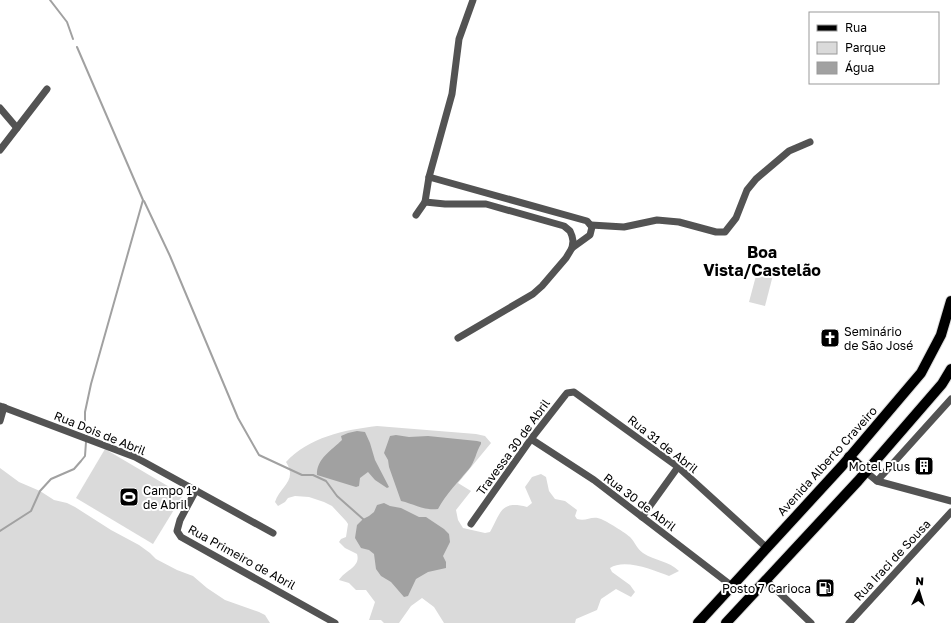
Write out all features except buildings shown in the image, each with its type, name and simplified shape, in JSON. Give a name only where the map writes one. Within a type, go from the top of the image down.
[{"type":"main road","name":"Avenida Alberto Craveiro","points":[[698,623],[849,457],[922,373],[941,335],[951,301]]},
{"type":"main road","points":[[726,623],[866,472],[942,384],[951,369]]},
{"type":"main road","points":[[849,457],[866,472]]},
{"type":"street","points":[[416,215],[425,202],[429,178],[452,94],[460,39],[473,0]]},
{"type":"street","points":[[0,150],[47,89]]},
{"type":"street","points":[[0,108],[17,128]]},
{"type":"street","points":[[429,178],[572,216],[587,221],[591,225],[621,227],[657,220],[679,222],[716,232],[725,232],[736,218],[747,190],[756,179],[789,151],[810,142]]},
{"type":"street","points":[[425,202],[445,204],[486,204],[559,224],[568,228],[570,231],[573,241],[572,248]]},
{"type":"street","points":[[458,338],[538,290],[572,248],[589,237],[592,230],[591,225]]},
{"type":"street","name":"Travessa 30 de Abril","points":[[471,524],[531,439],[567,393],[574,392],[578,395]]},
{"type":"street","name":"Rua 31 de Abril","points":[[578,395],[678,467],[767,548]]},
{"type":"street","points":[[878,482],[951,398]]},
{"type":"street","points":[[0,421],[2,407]]},
{"type":"street","name":"Rua Dois de Abril","points":[[2,407],[136,457],[273,533]]},
{"type":"street","name":"Rua 30 de Abril","points":[[531,439],[594,480],[732,586]]},
{"type":"street","points":[[642,517],[678,467]]},
{"type":"street","points":[[866,472],[878,482],[951,501]]},
{"type":"street","name":"Rua Primeiro de Abril","points":[[196,490],[179,524],[177,531],[181,537],[335,623]]},
{"type":"street","name":"Rua Iraci de Sousa","points":[[849,623],[951,512]]},
{"type":"street","points":[[766,580],[811,623]]},
{"type":"green space","points":[[757,272],[773,275],[765,306],[749,302]]},
{"type":"green space","points":[[377,426],[476,434],[485,436],[491,443],[458,483],[471,491],[456,510],[458,520],[463,528],[485,533],[490,532],[499,514],[506,507],[518,505],[527,507],[532,503],[525,487],[532,477],[541,474],[546,477],[549,491],[555,499],[565,501],[577,510],[575,516],[577,519],[584,520],[598,518],[604,520],[628,535],[643,553],[671,565],[679,571],[669,576],[639,566],[623,564],[610,568],[612,572],[630,585],[635,592],[631,597],[616,589],[601,599],[597,610],[576,619],[575,623],[444,623],[434,607],[422,598],[411,606],[399,623],[384,623],[381,620],[369,620],[375,602],[366,590],[356,590],[349,583],[339,580],[355,565],[358,558],[357,554],[345,548],[339,542],[341,539],[346,537],[348,524],[346,521],[332,506],[309,497],[295,496],[288,498],[285,502],[278,506],[275,502],[277,496],[289,479],[290,474],[286,462],[295,453],[305,446],[328,436]]},
{"type":"green space","name":"Campo 1º de Abril","points":[[105,449],[183,495],[153,544],[76,498]]},
{"type":"green space","points":[[0,468],[19,482],[40,491],[54,500],[67,503],[75,507],[111,530],[139,545],[156,559],[177,570],[193,576],[225,600],[265,615],[270,623],[0,623]]},
{"type":"water","points":[[357,431],[365,432],[375,460],[389,487],[387,488],[375,480],[368,472],[360,478],[359,486],[356,487],[317,475],[319,464],[329,451],[342,440],[341,436]]},
{"type":"water","points":[[396,435],[409,437],[428,436],[477,441],[481,442],[481,444],[471,466],[448,493],[438,509],[429,509],[401,501],[388,460],[384,453],[390,436]]},
{"type":"water","points":[[384,503],[401,508],[419,517],[426,517],[449,534],[450,542],[443,556],[446,562],[446,568],[428,572],[416,579],[408,596],[404,597],[391,582],[381,576],[376,569],[374,554],[369,550],[361,548],[355,538],[357,525],[374,512],[377,505]]},
{"type":"waterway","points":[[50,0],[67,22],[73,39]]},
{"type":"waterway","points":[[77,47],[143,200],[91,384],[85,412],[85,432]]},
{"type":"waterway","points":[[144,201],[170,256],[238,418],[259,455],[302,475],[313,475],[326,481],[337,496],[363,519]]},
{"type":"waterway","points":[[0,531],[31,511],[40,491],[51,479],[74,469],[85,456],[86,442]]},
{"type":"place","name":"Seminário de São José","points":[[830,338]]},
{"type":"place","name":"Motel Plus","points":[[924,466]]},
{"type":"place","name":"Campo 1º de Abril","points":[[129,497]]},
{"type":"place","name":"Posto 7 Carioca","points":[[825,588]]},
{"type":"district","name":"Boa Vista/Castelão","points":[[762,261]]}]
